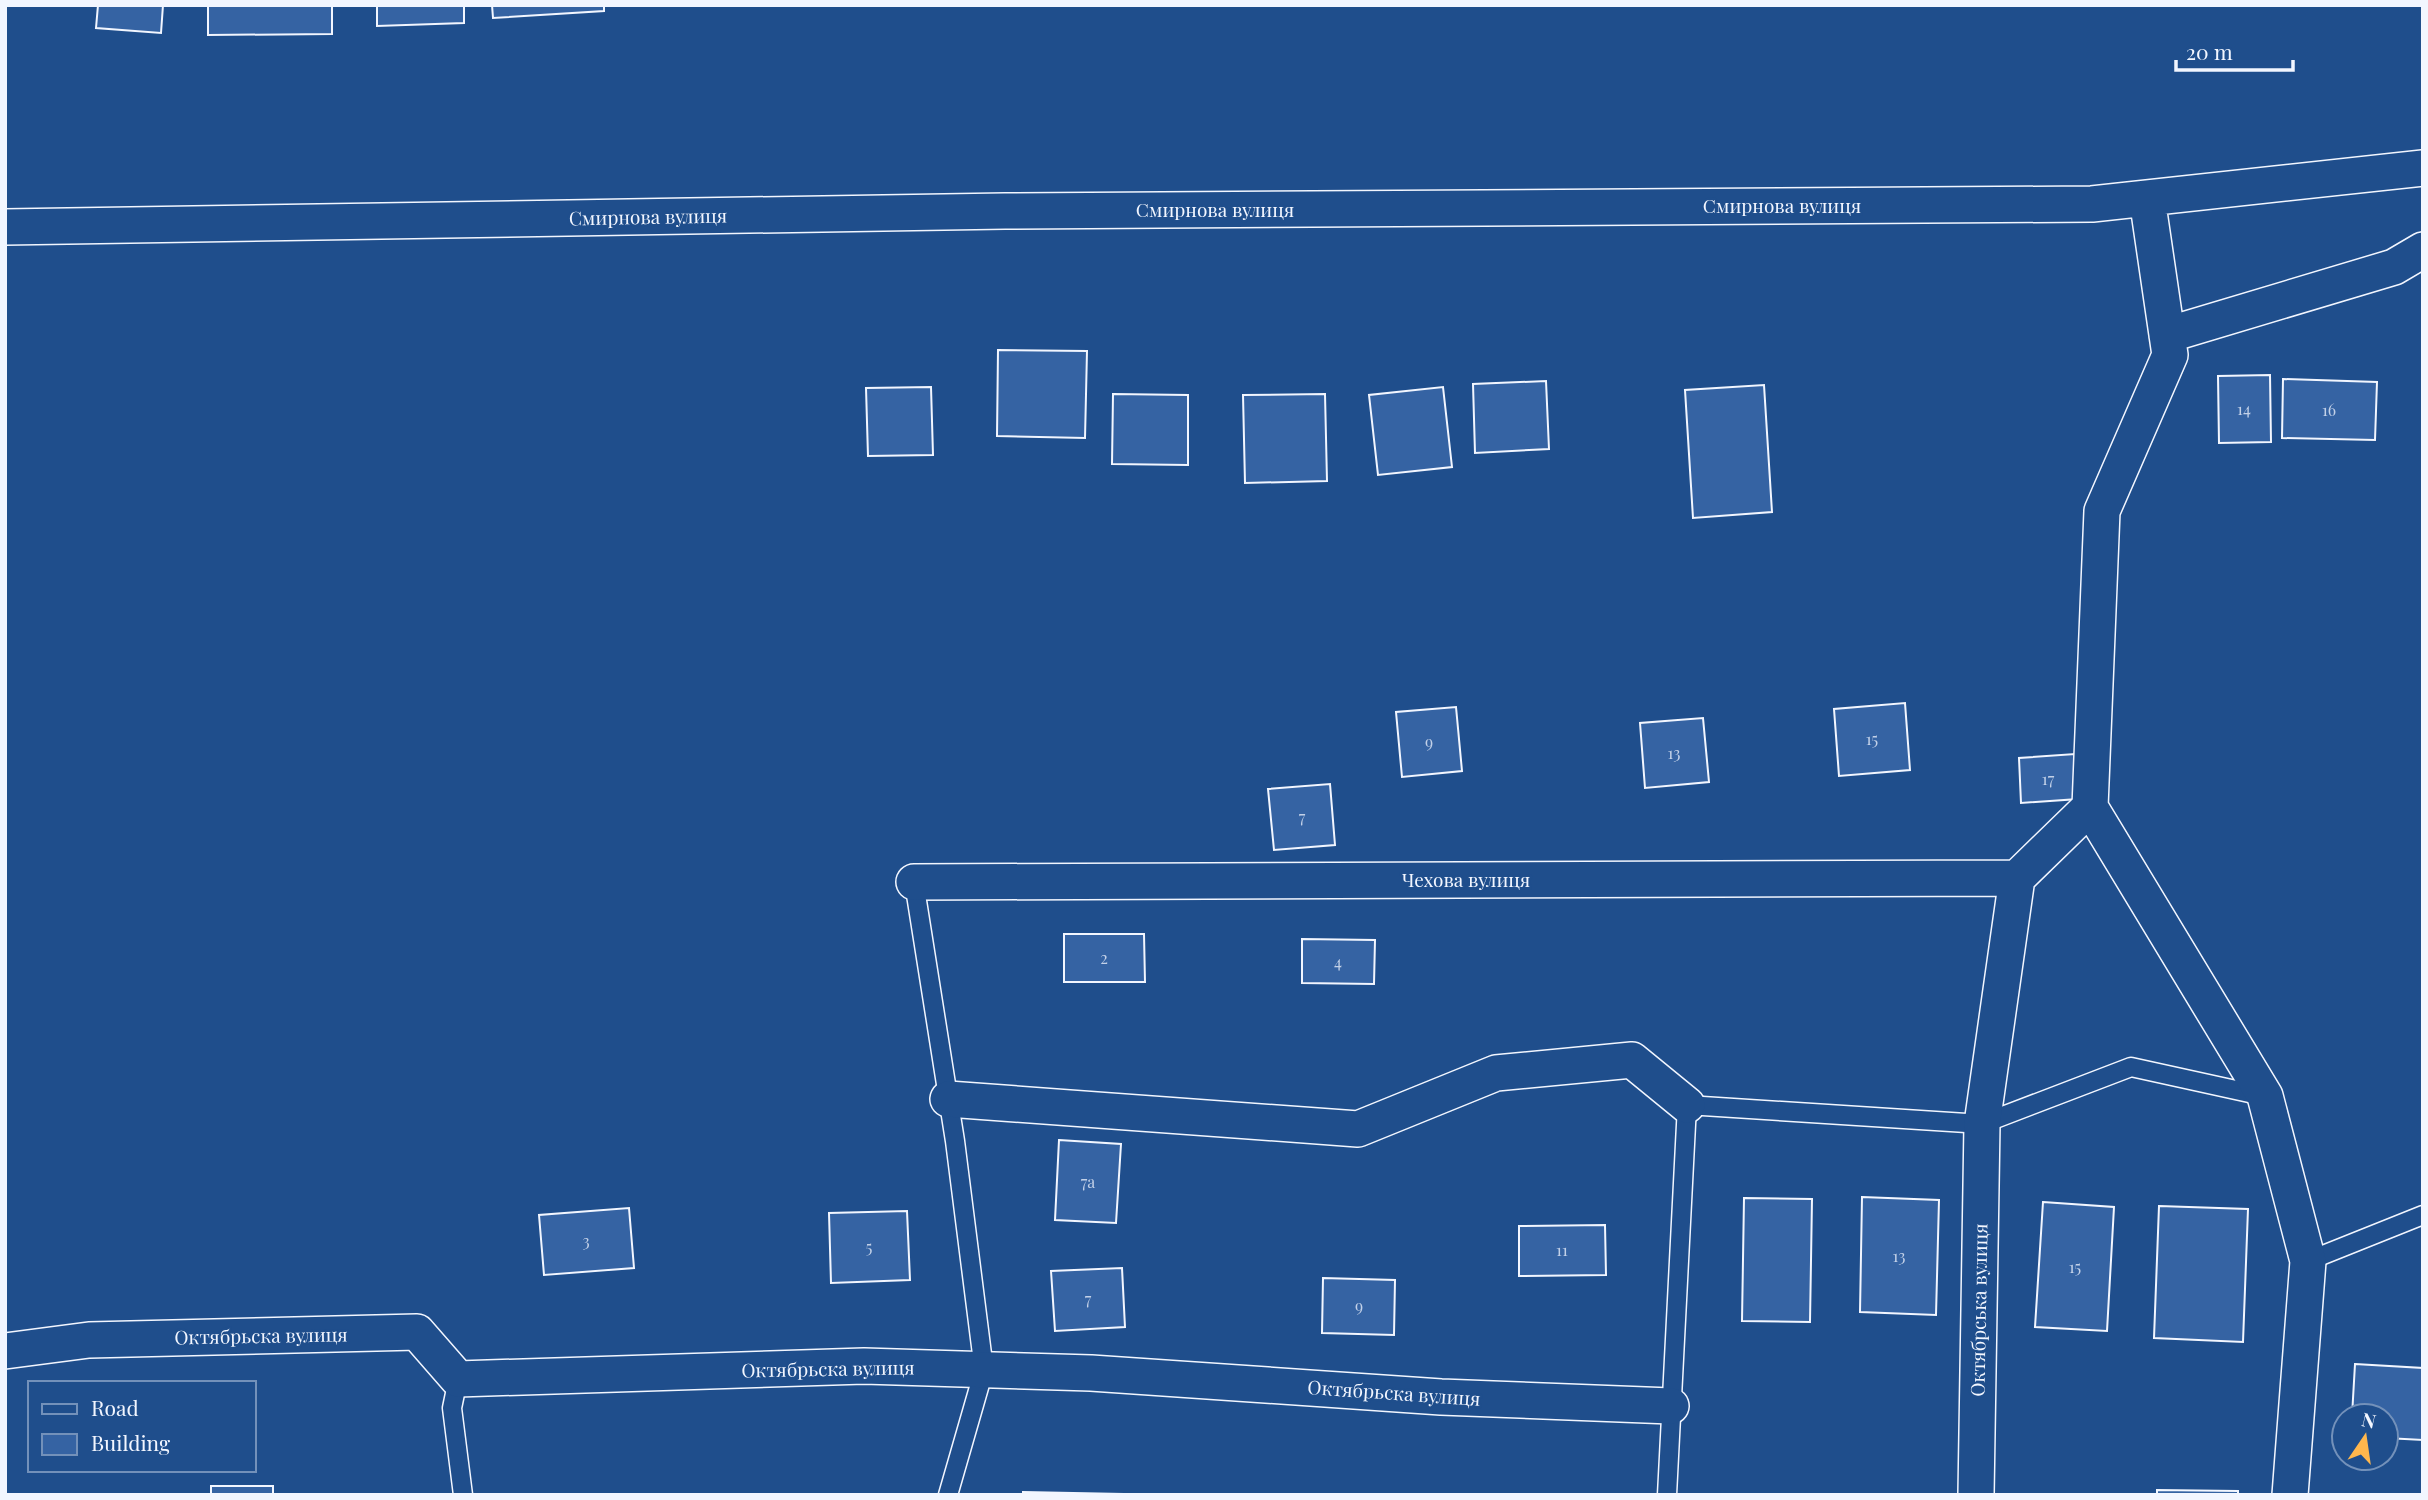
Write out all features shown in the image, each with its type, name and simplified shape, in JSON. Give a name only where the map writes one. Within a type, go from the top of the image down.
[{"type":"street","name":"Смирнова вулиця","points":[[5,227],[1005,211],[2092,204],[2423,168]]},
{"type":"street","points":[[2147,198],[2170,355],[2102,511],[2090,807],[2265,1096],[2308,1261],[2290,1495]]},
{"type":"street","points":[[2167,335],[2394,267],[2423,250]]},
{"type":"street","points":[[2018,878],[2090,807]]},
{"type":"street","name":"Чехова вулиця","points":[[914,882],[2018,878]]},
{"type":"street","name":"Октябрська вулиця","points":[[1976,1495],[1982,1125],[2018,878]]},
{"type":"street","points":[[948,1099],[1358,1129],[1496,1073],[1632,1060],[1688,1105]]},
{"type":"street","name":"Октябрьска вулиця","points":[[5,1351],[89,1340],[417,1332],[458,1379],[864,1366],[1091,1373],[1441,1396],[1671,1406]]},
{"type":"lane","points":[[914,882],[948,1099],[984,1370],[948,1495]]},
{"type":"lane","points":[[1667,1495],[1688,1105],[1982,1125],[2130,1067],[2265,1096]]},
{"type":"lane","points":[[2308,1261],[2423,1215]]},
{"type":"lane","points":[[458,1379],[452,1408],[463,1495]]},
{"type":"building","points":[[98,5],[163,5],[161,33],[96,28]]},
{"type":"building","points":[[208,5],[332,5],[332,34],[208,35]]},
{"type":"building","points":[[377,5],[464,5],[464,23],[377,26]]},
{"type":"building","points":[[492,5],[604,5],[604,11],[493,18]]},
{"type":"building","points":[[998,350],[1087,351],[1085,438],[997,436]]},
{"type":"building","points":[[2270,375],[2271,442],[2219,443],[2218,376]]},
{"type":"building","points":[[2283,379],[2377,382],[2375,440],[2282,438]]},
{"type":"building","points":[[1546,381],[1549,449],[1475,453],[1473,384]]},
{"type":"building","points":[[1764,385],[1772,512],[1693,518],[1685,390]]},
{"type":"building","points":[[931,387],[933,455],[868,456],[866,388]]},
{"type":"building","points":[[1443,387],[1452,467],[1378,475],[1369,395]]},
{"type":"building","points":[[1113,394],[1188,395],[1188,465],[1112,464]]},
{"type":"building","points":[[1325,394],[1327,481],[1245,483],[1243,395]]},
{"type":"building","points":[[1905,703],[1910,770],[1839,776],[1834,709]]},
{"type":"building","points":[[1456,707],[1462,771],[1402,777],[1396,712]]},
{"type":"building","points":[[1703,718],[1709,782],[1645,788],[1640,723]]},
{"type":"building","points":[[2075,754],[2078,799],[2021,803],[2019,758]]},
{"type":"building","points":[[1330,784],[1335,845],[1274,850],[1268,789]]},
{"type":"building","points":[[1064,934],[1144,934],[1145,982],[1064,982]]},
{"type":"building","points":[[1302,939],[1375,940],[1374,984],[1302,983]]},
{"type":"building","points":[[1059,1140],[1121,1144],[1116,1223],[1055,1220]]},
{"type":"building","points":[[1862,1197],[1939,1200],[1936,1315],[1860,1312]]},
{"type":"building","points":[[1744,1198],[1812,1199],[1810,1322],[1742,1321]]},
{"type":"building","points":[[2043,1202],[2114,1207],[2107,1331],[2035,1327]]},
{"type":"building","points":[[2159,1206],[2248,1209],[2243,1342],[2154,1338]]},
{"type":"building","points":[[629,1208],[634,1268],[544,1275],[539,1215]]},
{"type":"building","points":[[907,1211],[910,1280],[831,1283],[829,1213]]},
{"type":"building","points":[[1605,1225],[1606,1275],[1519,1276],[1519,1226]]},
{"type":"building","points":[[1122,1268],[1125,1327],[1055,1331],[1051,1271]]},
{"type":"building","points":[[1323,1278],[1395,1280],[1394,1335],[1322,1333]]},
{"type":"building","points":[[2355,1364],[2423,1368],[2423,1440],[2400,1439],[2400,1402],[2353,1402]]},
{"type":"building","points":[[211,1486],[273,1486],[273,1495],[211,1495]]},
{"type":"building","points":[[2157,1490],[2238,1491],[2238,1495],[2157,1495]]},
{"type":"building","points":[[1023,1492],[1123,1494],[1123,1495],[1023,1495]]}]
